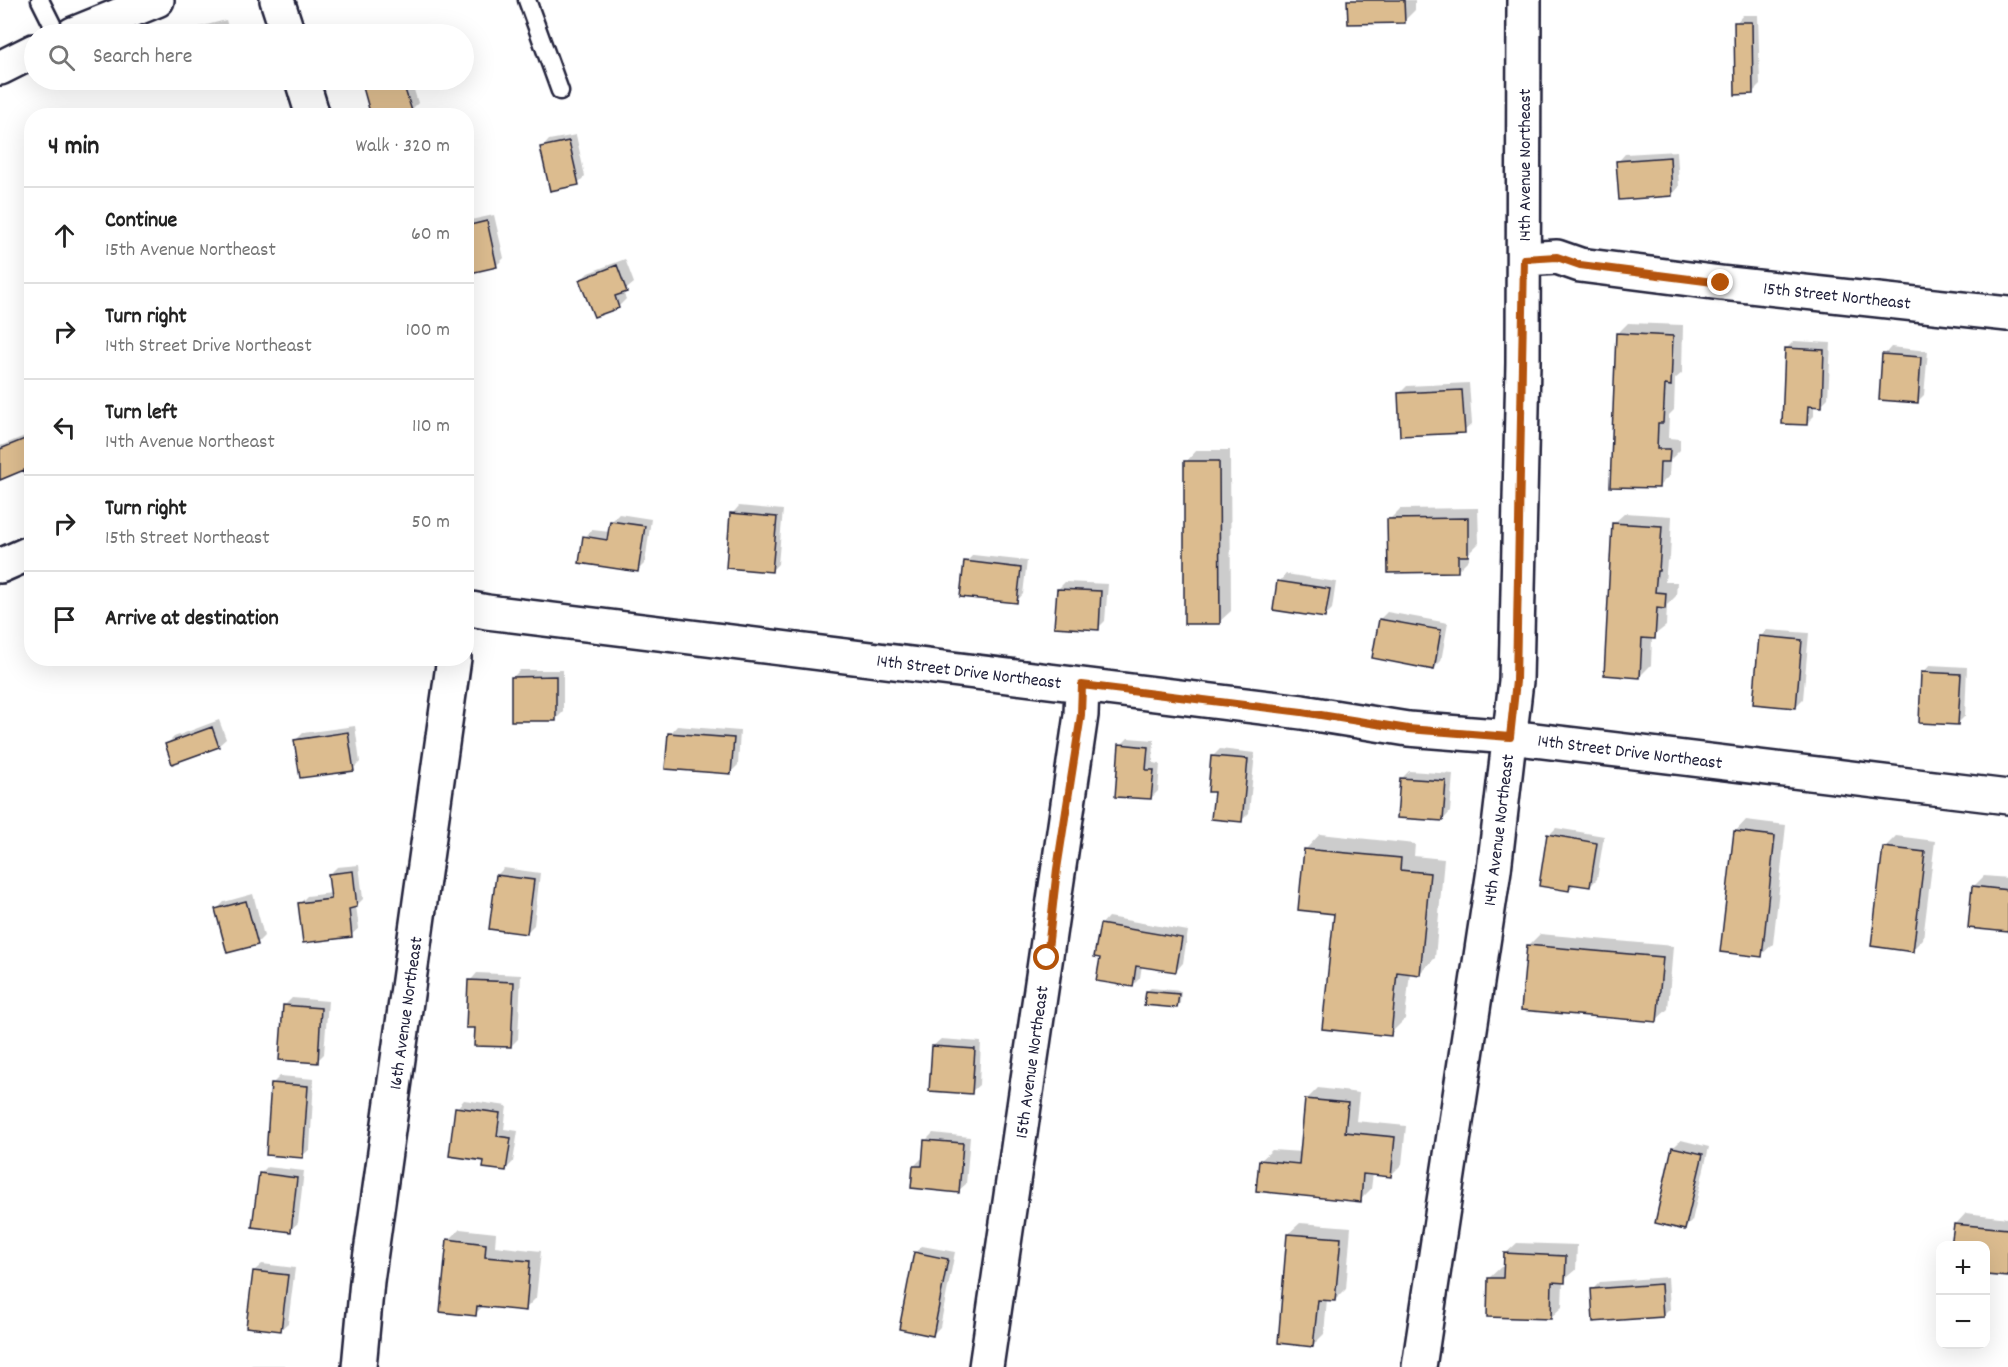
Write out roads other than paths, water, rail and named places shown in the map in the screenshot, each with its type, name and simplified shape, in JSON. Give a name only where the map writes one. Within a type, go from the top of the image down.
[{"type":"street","points":[[98,24],[157,0]]},
{"type":"street","points":[[277,0],[285,24]]},
{"type":"street","name":"14th Avenue Northeast","points":[[1419,1367],[1494,870],[1516,681],[1524,259],[1524,0]]},
{"type":"street","points":[[0,68],[24,56]]},
{"type":"street","points":[[305,90],[311,108]]},
{"type":"street","name":"15th Street Northeast","points":[[1524,259],[1557,257],[1592,267],[2008,314]]},
{"type":"street","points":[[0,566],[24,556]]},
{"type":"street","name":"14th Street Drive Northeast","points":[[474,609],[1302,712],[1408,729],[1510,737],[2008,797]]},
{"type":"street","name":"16th Avenue Northeast","points":[[359,1367],[367,1281],[453,666]]},
{"type":"street","name":"15th Avenue Northeast","points":[[986,1367],[1081,715],[1082,685]]},
{"type":"lane","points":[[40,0],[52,24]]},
{"type":"lane","points":[[527,0],[560,91]]}]
